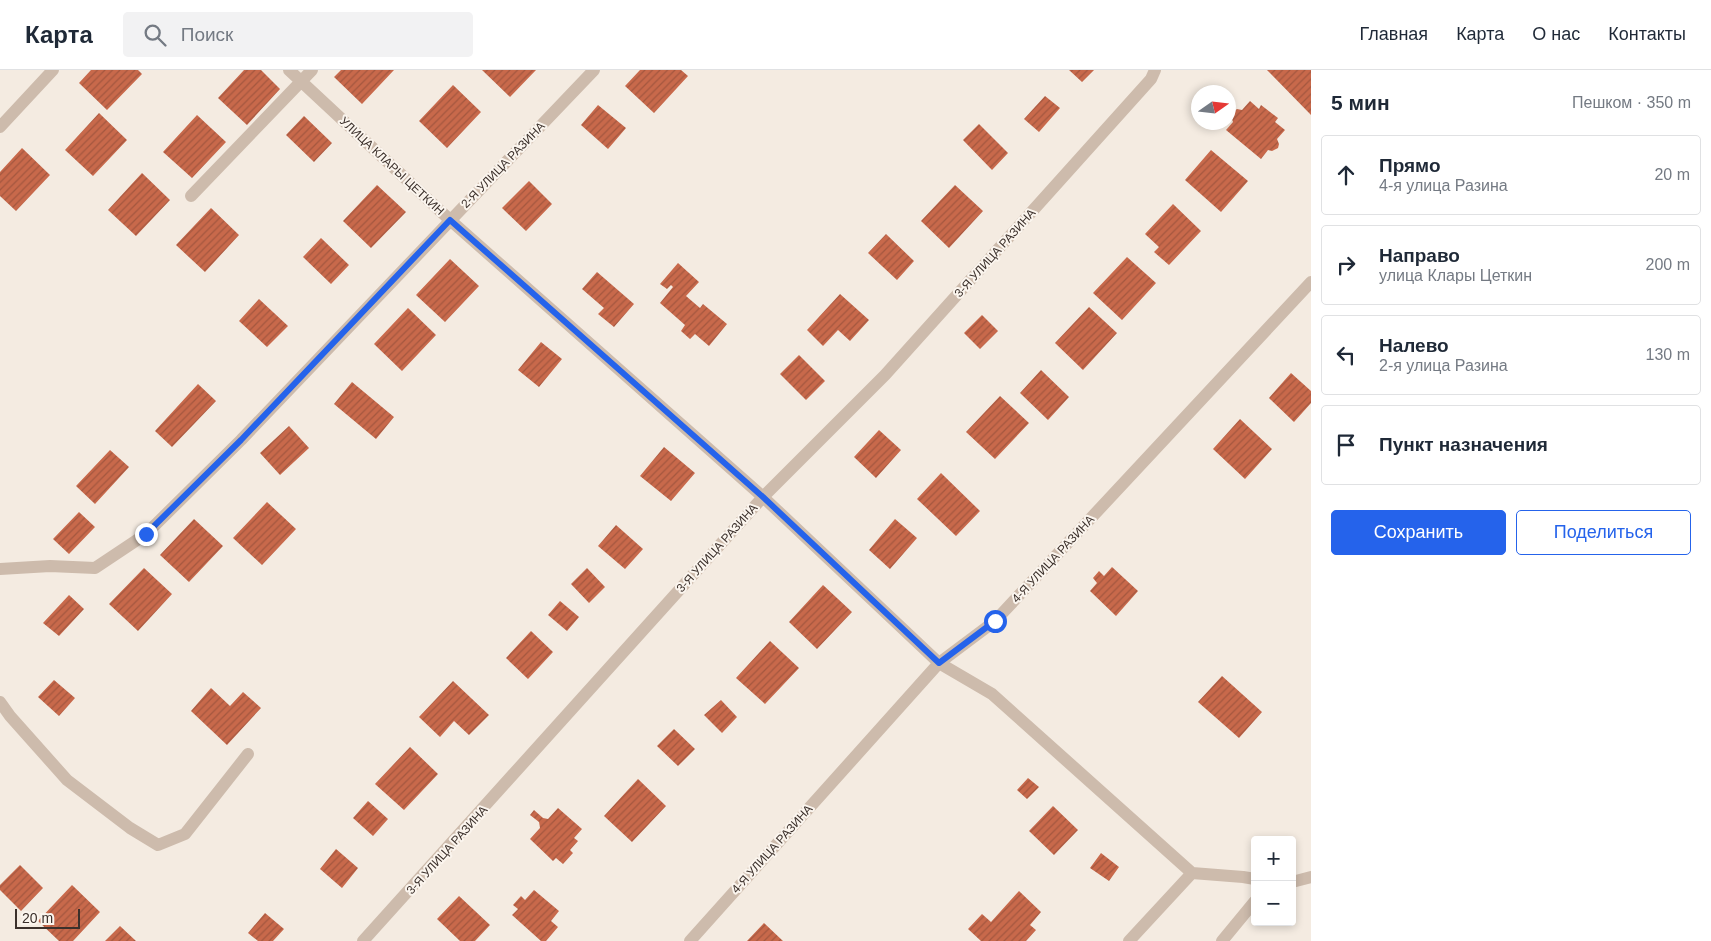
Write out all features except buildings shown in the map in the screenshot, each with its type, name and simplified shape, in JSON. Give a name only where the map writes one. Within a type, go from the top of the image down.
[{"type":"street","points":[[0,126],[53,70]]},
{"type":"street","name":"УЛИЦА КЛАРЫ ЦЕТКИН","points":[[289,70],[450,220],[763,497],[939,663],[992,694],[1192,873]]},
{"type":"street","points":[[191,196],[312,70]]},
{"type":"street","name":"2-Я УЛИЦА РАЗИНА","points":[[0,569],[50,566],[94,568],[146,534],[241,440],[594,70]]},
{"type":"street","name":"3-Я УЛИЦА РАЗИНА","points":[[363,941],[763,497],[885,376],[1144,86],[1155,70]]},
{"type":"street","name":"4-Я УЛИЦА РАЗИНА","points":[[690,941],[939,663],[995,621],[1311,282]]},
{"type":"street","points":[[0,702],[10,716],[67,780],[130,828],[158,845],[185,834],[248,754]]},
{"type":"street","points":[[1129,941],[1192,873],[1251,878]]},
{"type":"street","points":[[1296,881],[1311,877]]},
{"type":"street","points":[[1222,941],[1251,906]]},
{"type":"route","points":[[146,534],[241,440],[450,220],[763,497],[939,663],[995,621]]}]
